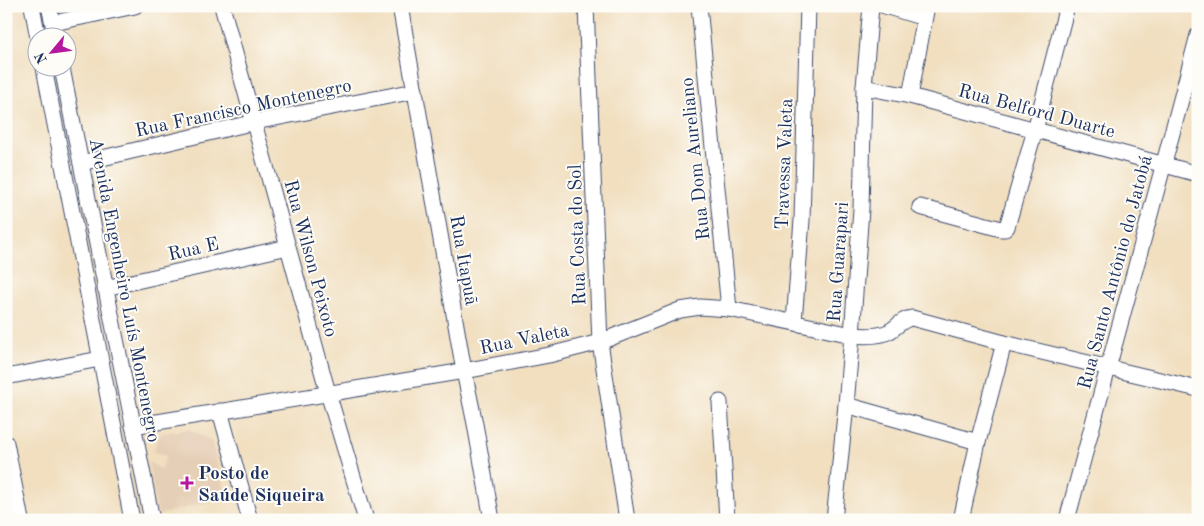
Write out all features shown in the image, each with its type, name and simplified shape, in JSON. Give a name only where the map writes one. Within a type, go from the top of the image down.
[{"type":"street","points":[[32,6],[36,28]]},
{"type":"street","points":[[49,6],[54,28]]},
{"type":"street","points":[[61,28],[135,6]]},
{"type":"street","name":"Rua Wilson Peixoto","points":[[222,6],[328,393],[366,520]]},
{"type":"street","name":"Rua Itapuã","points":[[400,6],[492,520]]},
{"type":"street","name":"Rua Costa do Sol","points":[[586,6],[600,342],[627,520]]},
{"type":"street","name":"Rua Dom Aureliano","points":[[699,6],[729,309]]},
{"type":"street","name":"Travessa Valeta","points":[[794,322],[802,220],[808,6]]},
{"type":"street","name":"Rua Guarapari","points":[[834,520],[846,405],[861,209],[864,87],[870,6]]},
{"type":"street","points":[[885,6],[926,12],[910,96]]},
{"type":"street","points":[[920,207],[1001,229],[1005,229],[1008,225],[1067,6]]},
{"type":"street","name":"Rua Santo Antônio do Jatobá","points":[[1067,520],[1198,35]]},
{"type":"street","name":"Avenida Engenheiro Luís Montenegro","points":[[46,78],[132,520]]},
{"type":"street","name":"Avenida Engenheiro Luís Montenegro","points":[[64,78],[152,520]]},
{"type":"street","name":"Rua Belford Duarte","points":[[864,87],[910,96],[1198,174]]},
{"type":"street","name":"Rua Francisco Montenegro","points":[[81,163],[254,122],[415,91]]},
{"type":"street","points":[[68,192],[85,189]]},
{"type":"street","name":"Rua E","points":[[105,288],[288,247]]},
{"type":"street","name":"Rua Valeta","points":[[133,426],[549,355],[600,342],[680,310],[700,307],[729,309],[863,336],[885,333],[903,320],[912,318],[1004,343]]},
{"type":"street","points":[[961,520],[978,442],[1004,343],[1198,389]]},
{"type":"street","points":[[6,377],[100,359]]},
{"type":"street","points":[[720,402],[727,520]]},
{"type":"street","points":[[846,405],[978,442]]},
{"type":"street","points":[[220,411],[250,520]]},
{"type":"street","points":[[6,444],[21,520]]},
{"type":"shaded area","name":"Posto de Saúde Siqueira","points":[[189,429],[211,441],[227,497],[158,515],[148,462],[161,469],[166,456],[153,451],[161,433]]},
{"type":"place","name":"Posto de Saúde Siqueira","points":[[187,483]]}]
